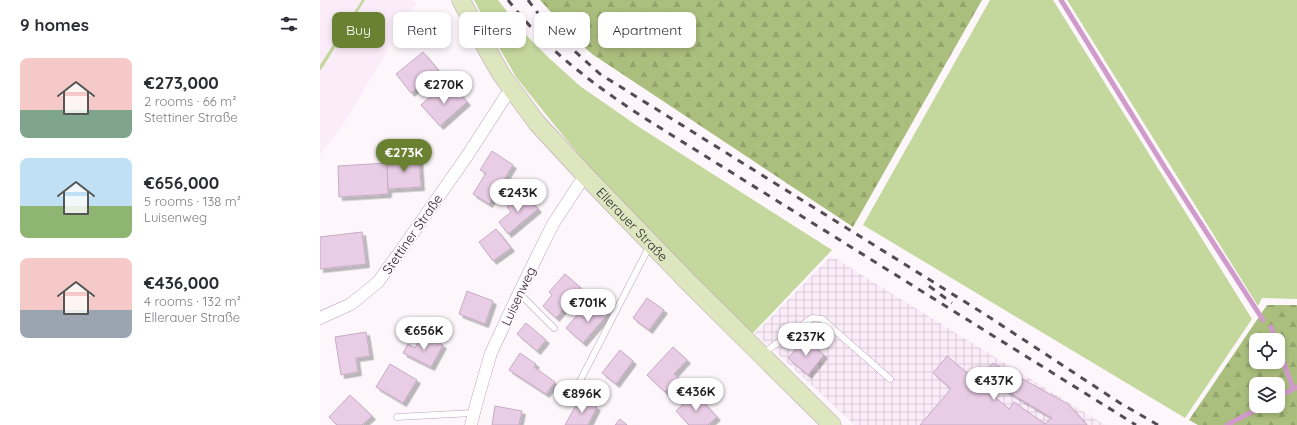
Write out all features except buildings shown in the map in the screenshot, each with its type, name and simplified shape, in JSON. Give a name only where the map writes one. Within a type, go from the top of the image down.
[{"type":"main road","name":"Ellerauer Straße","points":[[461,0],[484,44],[511,88],[537,123],[585,175],[760,355],[832,425]]},
{"type":"street","name":"Stettiner Straße","points":[[320,318],[351,304],[378,282],[463,162],[511,88]]},
{"type":"street","name":"Luisenweg","points":[[472,419],[491,353],[553,224],[585,175]]},
{"type":"lane","points":[[580,381],[651,243]]},
{"type":"lane","points":[[519,293],[554,328]]},
{"type":"lane","points":[[760,355],[812,318],[822,319],[890,379]]},
{"type":"lane","points":[[396,417],[472,419]]},
{"type":"shaded area","points":[[320,0],[412,0],[416,4],[411,12],[393,12],[393,42],[339,131],[320,154]]},
{"type":"shaded area","points":[[831,256],[1105,425],[855,425],[755,333]]},
{"type":"green space","points":[[362,0],[365,0],[357,12],[354,12]]},
{"type":"green space","points":[[474,0],[498,0],[507,12],[480,12]]},
{"type":"green space","points":[[540,0],[982,0],[853,227],[592,54],[585,48],[590,48],[590,12],[551,12]]},
{"type":"green space","points":[[990,0],[1053,0],[1252,319],[1185,418],[863,225]]},
{"type":"green space","points":[[1067,0],[1297,0],[1297,299],[1262,298],[1258,306]]},
{"type":"green space","points":[[526,35],[534,43],[534,48],[539,48],[580,86],[639,127],[832,250],[751,335],[598,177],[516,77],[499,48],[526,48]]},
{"type":"green space","points":[[332,46],[332,48],[335,48],[321,70],[320,65]]},
{"type":"green space","points":[[1267,305],[1297,305],[1297,425],[1198,425],[1189,420]]},
{"type":"waterway","points":[[1061,0],[1165,168],[1263,320]]},
{"type":"waterway","points":[[1271,327],[1273,333]]},
{"type":"waterway","points":[[1285,366],[1293,388]]},
{"type":"waterway","points":[[1285,393],[1297,387]]},
{"type":"waterway","points":[[1227,425],[1250,413]]},
{"type":"railway","points":[[508,0],[533,29],[560,56],[629,108],[1136,425]]},
{"type":"railway","points":[[528,0],[549,28],[600,74],[986,315],[1120,403],[1158,425]]},
{"type":"railway","points":[[929,286],[952,303]]}]
